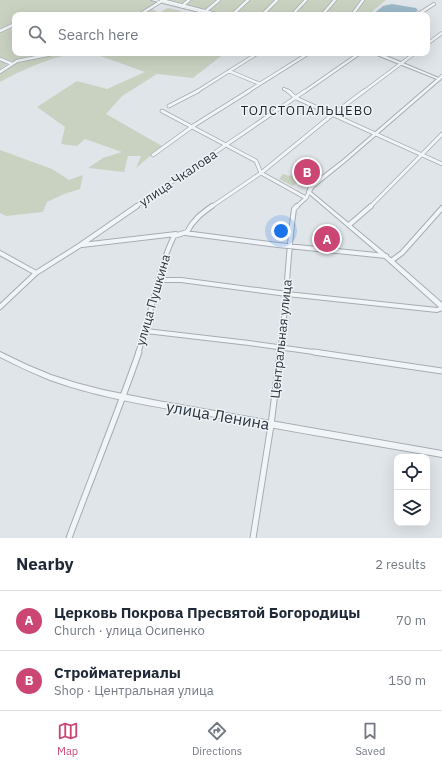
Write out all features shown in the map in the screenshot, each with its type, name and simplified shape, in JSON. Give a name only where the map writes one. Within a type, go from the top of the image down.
[{"type":"street","points":[[152,0],[210,12]]},
{"type":"street","points":[[182,6],[189,0]]},
{"type":"street","points":[[206,11],[219,0]]},
{"type":"street","points":[[235,12],[248,0]]},
{"type":"street","points":[[265,12],[277,0]]},
{"type":"street","points":[[295,12],[306,0]]},
{"type":"street","points":[[325,12],[335,0]]},
{"type":"street","points":[[354,12],[363,0]]},
{"type":"street","points":[[144,12],[161,1],[203,12]]},
{"type":"street","points":[[421,12],[434,4]]},
{"type":"street","points":[[0,32],[12,26]]},
{"type":"street","points":[[430,42],[442,33]]},
{"type":"street","points":[[0,72],[12,64],[38,56]]},
{"type":"street","points":[[169,106],[253,56]]},
{"type":"street","points":[[153,155],[193,126],[304,56]]},
{"type":"street","name":"улица Чкалова","points":[[0,307],[36,273],[79,246],[228,145],[355,56]]},
{"type":"street","points":[[380,56],[441,79]]},
{"type":"street","name":"улица Пушкина","points":[[69,538],[104,442],[123,398],[146,331],[164,257],[174,236],[187,232],[192,223],[201,214],[261,173],[332,115],[411,56]]},
{"type":"street","points":[[0,58],[12,64]]},
{"type":"street","points":[[229,71],[260,84]]},
{"type":"street","name":"Центральная улица","points":[[253,538],[271,425],[281,348],[287,294],[289,246],[294,209],[306,198],[311,187],[441,79]]},
{"type":"street","points":[[284,89],[292,93],[296,98],[442,164]]},
{"type":"street","points":[[162,111],[193,126],[256,161],[261,173],[306,198]]},
{"type":"street","points":[[349,225],[442,134]]},
{"type":"street","points":[[159,280],[181,280],[287,294],[437,310],[442,307],[386,256],[309,192]]},
{"type":"street","points":[[391,261],[402,253],[442,208]]},
{"type":"street","points":[[79,246],[187,232],[289,246],[386,256]]},
{"type":"street","points":[[0,253],[36,273]]},
{"type":"street","points":[[146,331],[281,348],[442,371]]},
{"type":"street","name":"улица Ленина","points":[[0,354],[30,370],[52,378],[123,398],[442,454]]},
{"type":"green space","points":[[0,0],[149,0],[157,3],[143,12],[12,12],[12,56],[28,56],[17,59],[0,69]]},
{"type":"green space","points":[[162,0],[386,0],[372,12],[209,12]]},
{"type":"green space","points":[[168,8],[182,12],[161,12]]},
{"type":"green space","points":[[152,9],[157,12],[148,12]]},
{"type":"green space","points":[[49,56],[65,56],[39,63],[0,82],[0,74],[14,63]]},
{"type":"green space","points":[[100,56],[221,56],[193,78],[157,74],[122,96],[106,114],[162,146],[136,168],[141,156],[128,156],[124,172],[88,168],[103,158],[122,152],[85,139],[77,146],[61,144],[65,127],[37,107],[77,81],[107,89],[145,72]]},
{"type":"green space","points":[[0,150],[52,169],[69,180],[83,175],[80,189],[64,194],[47,202],[43,212],[6,216],[0,213]]},
{"type":"green space","points":[[294,173],[302,178],[299,181],[292,177],[298,182],[293,186],[279,179],[283,174],[290,176]]},
{"type":"water","points":[[392,4],[416,8],[418,11],[376,12],[383,6]]},
{"type":"place","name":"Стройматериалы","points":[[307,172]]},
{"type":"place","name":"Церковь Покрова Пресвятой Богородицы","points":[[327,239]]},
{"type":"district","name":"ТОЛСТОПАЛЬЦЕВО","points":[[307,110]]}]
